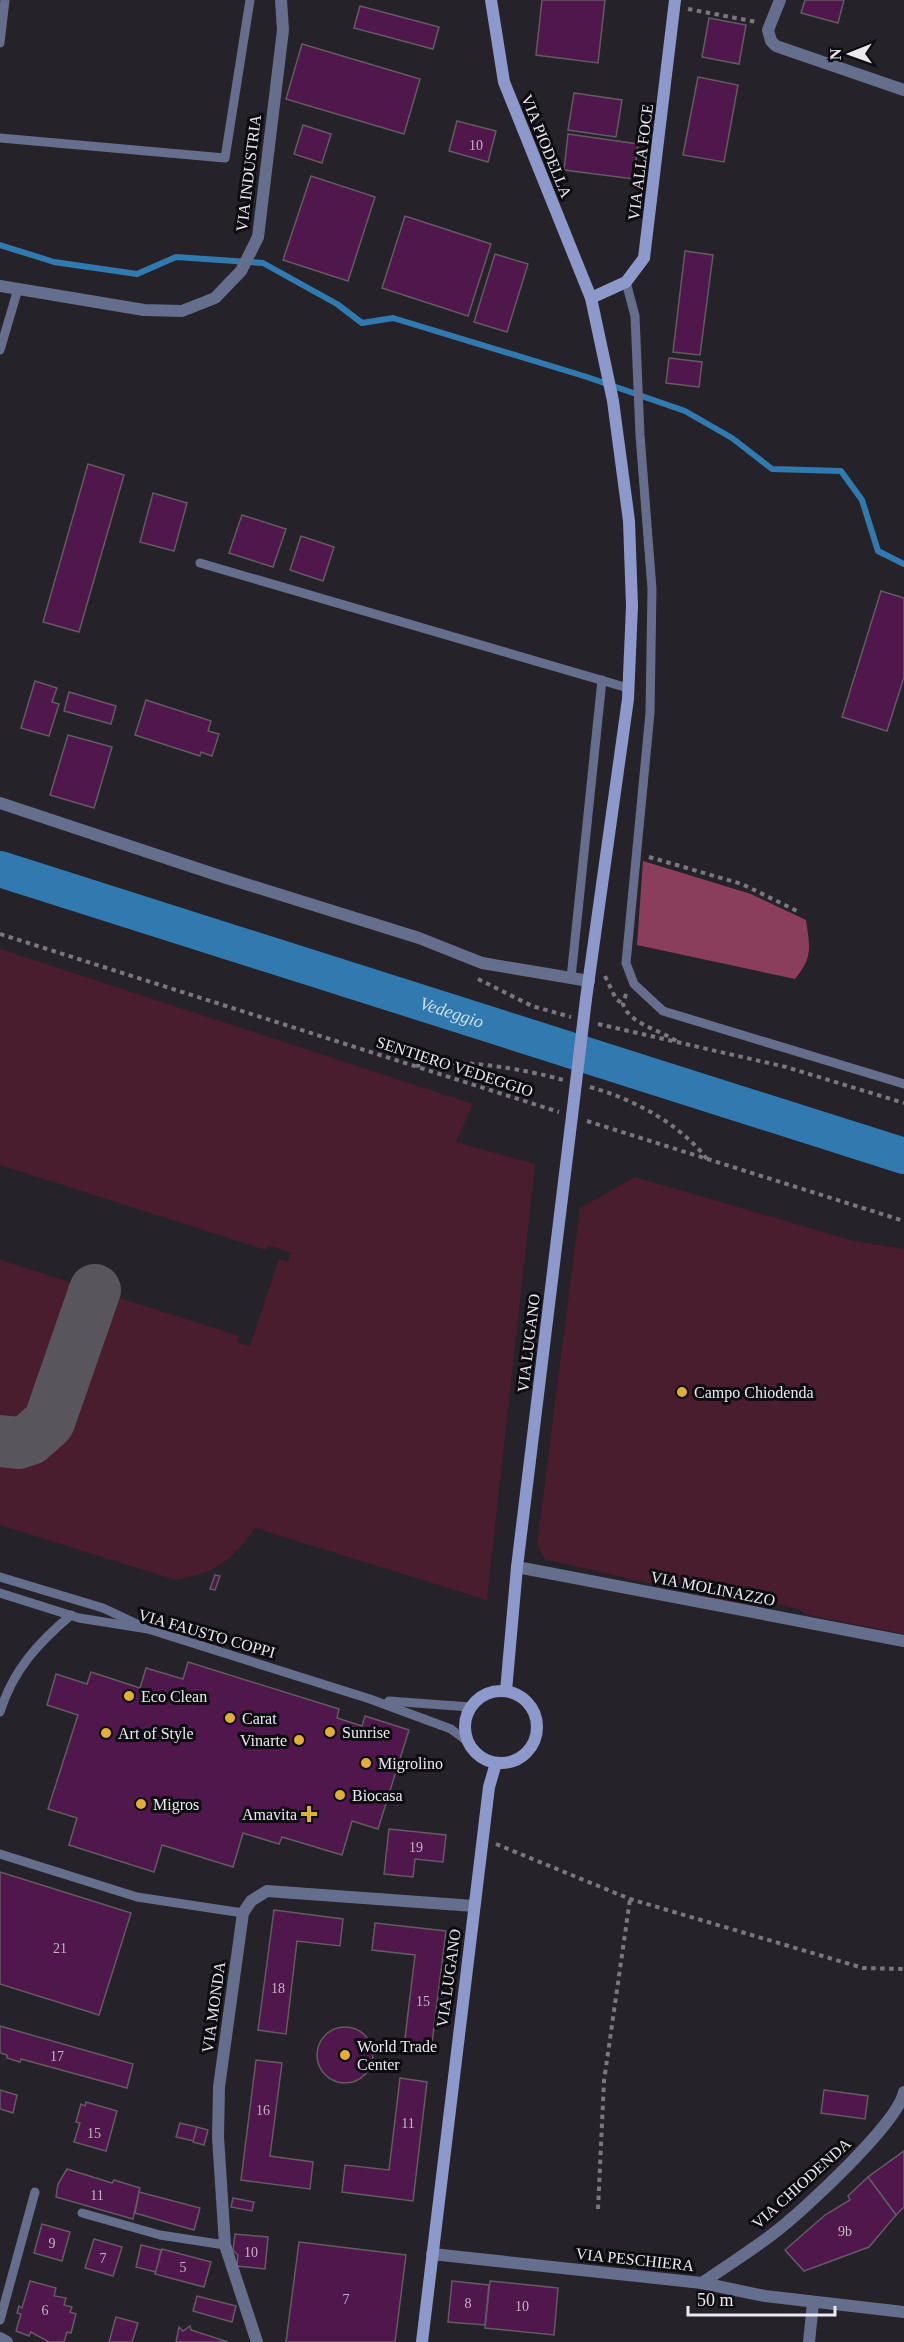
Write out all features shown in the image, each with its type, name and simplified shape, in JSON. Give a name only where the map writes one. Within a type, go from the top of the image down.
[{"type":"main road","name":"VIA PIODELLA","points":[[491,0],[504,82],[591,298],[606,370],[629,521],[632,606],[628,688]]},
{"type":"main road","name":"VIA ALLA FOCE","points":[[591,298],[626,282],[644,258],[675,3]]},
{"type":"main road","name":"VIA LUGANO","points":[[506,1691],[517,1567],[586,999],[628,688]]},
{"type":"main road","points":[[506,1691],[528,1702],[534,1713],[535,1738],[530,1749],[520,1757],[509,1762],[496,1763],[474,1752],[467,1741],[464,1729],[470,1707],[486,1694],[506,1691]]},
{"type":"main road","name":"VIA LUGANO","points":[[422,2342],[489,1787],[496,1763]]},
{"type":"street","name":"VIA INDUSTRIA","points":[[0,286],[144,310],[182,311],[215,298],[241,271],[258,237],[283,30],[281,0]]},
{"type":"street","points":[[780,0],[770,24],[768,36],[776,46],[904,90]]},
{"type":"street","points":[[0,803],[217,875],[419,938],[482,963],[589,981]]},
{"type":"street","name":"VIA MOLINAZZO","points":[[517,1567],[904,1641]]},
{"type":"street","points":[[243,1913],[251,1900],[267,1891],[474,1906]]},
{"type":"street","name":"VIA MONDA","points":[[243,1913],[219,2086],[218,2137],[225,2245],[257,2342]]},
{"type":"street","name":"VIA CHIODENDA","points":[[702,2283],[775,2232],[862,2151],[892,2119],[904,2092]]},
{"type":"street","name":"VIA PESCHIERA","points":[[432,2254],[702,2283],[813,2303],[904,2312]]},
{"type":"street","points":[[809,2342],[813,2303]]},
{"type":"street","points":[[0,2337],[7,2342]]},
{"type":"lane","points":[[0,43],[5,0]]},
{"type":"lane","points":[[0,138],[225,158],[250,0]]},
{"type":"lane","points":[[626,282],[635,316],[652,589],[650,713],[626,963],[634,984],[663,1011],[904,1084]]},
{"type":"lane","points":[[0,350],[18,289]]},
{"type":"lane","points":[[200,563],[628,688]]},
{"type":"lane","points":[[571,978],[602,680]]},
{"type":"lane","points":[[0,1578],[103,1608],[148,1629]]},
{"type":"lane","name":"VIA FAUSTO COPPI","points":[[0,1593],[71,1615],[148,1629],[370,1699],[452,1729],[467,1741]]},
{"type":"lane","points":[[0,1712],[7,1690],[26,1659],[43,1639],[71,1615]]},
{"type":"lane","name":"VIA FAUSTO COPPI","points":[[370,1699],[426,1706],[470,1707]]},
{"type":"lane","points":[[0,1854],[137,1897],[243,1913]]},
{"type":"lane","points":[[0,2320],[35,2192]]},
{"type":"lane","points":[[82,2213],[160,2235],[225,2245]]},
{"type":"path","points":[[675,3],[770,24]]},
{"type":"path","points":[[637,854],[742,884],[800,912]]},
{"type":"path","name":"SENTIERO VEDEGGIO","points":[[0,934],[904,1221]]},
{"type":"path","points":[[468,975],[532,1006],[574,1018]]},
{"type":"path","points":[[589,981],[605,975],[616,999],[623,1004],[631,1018],[664,1032],[681,1044]]},
{"type":"path","points":[[623,1004],[634,984]]},
{"type":"path","points":[[595,1023],[786,1067],[904,1103]]},
{"type":"path","points":[[483,1839],[630,1899],[863,1968],[904,1969]]},
{"type":"path","points":[[598,2210],[604,2081],[630,1899]]},
{"type":"shaded area","points":[[643,861],[751,894],[806,920],[809,952],[801,971],[795,979],[637,945]]},
{"type":"shaded area","points":[[0,949],[473,1104],[456,1142],[535,1164],[487,1600],[255,1528],[239,1549],[213,1569],[176,1580],[0,1525],[0,1260],[239,1336],[237,1342],[250,1346],[279,1259],[288,1262],[291,1253],[268,1245],[266,1250],[0,1165]]},
{"type":"shaded area","name":"Campo Chiodenda","points":[[635,1177],[854,1241],[904,1249],[904,1634],[804,1614],[802,1610],[773,1603],[744,1605],[544,1559],[537,1544],[580,1208]]},
{"type":"building","points":[[542,0],[605,0],[598,63],[536,55]]},
{"type":"building","points":[[805,0],[844,0],[838,23],[801,13]]},
{"type":"building","points":[[360,6],[439,27],[433,49],[354,28]]},
{"type":"building","points":[[709,18],[746,25],[739,64],[702,57]]},
{"type":"building","points":[[302,44],[420,79],[404,134],[286,99]]},
{"type":"building","points":[[698,77],[738,85],[724,162],[683,155]]},
{"type":"building","points":[[574,93],[622,100],[616,137],[568,130]]},
{"type":"building","points":[[457,121],[496,131],[488,162],[449,151]]},
{"type":"building","points":[[303,125],[331,134],[322,163],[294,154]]},
{"type":"building","points":[[568,134],[638,144],[634,179],[564,170]]},
{"type":"building","points":[[311,176],[375,197],[348,281],[283,260]]},
{"type":"building","points":[[405,216],[491,244],[468,316],[382,288]]},
{"type":"building","points":[[685,251],[713,255],[700,355],[673,352]]},
{"type":"building","points":[[495,254],[528,264],[507,332],[474,322]]},
{"type":"building","points":[[669,358],[702,362],[699,387],[666,383]]},
{"type":"building","points":[[88,464],[124,475],[79,632],[43,622]]},
{"type":"building","points":[[153,493],[187,503],[174,551],[140,542]]},
{"type":"building","points":[[242,515],[286,529],[273,567],[229,553]]},
{"type":"building","points":[[301,536],[334,547],[323,581],[290,570]]},
{"type":"building","points":[[881,591],[904,598],[904,677],[887,731],[842,717]]},
{"type":"building","points":[[35,681],[57,688],[52,702],[59,704],[49,736],[21,728]]},
{"type":"building","points":[[69,692],[116,706],[111,724],[64,711]]},
{"type":"building","points":[[146,700],[211,721],[208,731],[219,734],[212,756],[201,752],[200,756],[135,735]]},
{"type":"building","points":[[68,735],[112,747],[94,808],[50,795]]},
{"type":"building","points":[[215,1575],[220,1576],[215,1590],[210,1589]]},
{"type":"building","points":[[188,1662],[339,1709],[337,1718],[362,1726],[365,1716],[409,1730],[378,1829],[352,1821],[342,1855],[282,1837],[279,1844],[243,1833],[233,1867],[162,1845],[154,1872],[69,1845],[77,1818],[48,1809],[78,1715],[47,1705],[56,1674],[87,1684],[91,1672],[140,1688],[146,1668],[183,1679]]},
{"type":"building","points":[[389,1829],[446,1835],[443,1862],[415,1859],[413,1877],[384,1874]]},
{"type":"building","points":[[0,1872],[131,1913],[99,2015],[0,1984]]},
{"type":"building","points":[[274,1910],[343,1919],[340,1946],[297,1941],[286,2034],[258,2030]]},
{"type":"building","points":[[375,1923],[446,1931],[431,2051],[404,2047],[415,1955],[372,1950]]},
{"type":"building","points":[[0,2026],[133,2064],[127,2088],[21,2059],[20,2062],[7,2058],[7,2055],[0,2053]]},
{"type":"building","name":"World Trade Center","points":[[345,2027],[356,2029],[365,2035],[371,2044],[373,2055],[371,2066],[365,2075],[356,2081],[345,2083],[334,2081],[325,2075],[319,2066],[317,2055],[319,2044],[325,2035],[334,2029]]},
{"type":"building","points":[[256,2060],[282,2063],[270,2156],[313,2162],[310,2189],[241,2180]]},
{"type":"building","points":[[400,2078],[427,2082],[413,2201],[342,2192],[345,2165],[389,2170]]},
{"type":"building","points":[[0,2090],[17,2095],[13,2113],[0,2109]]},
{"type":"building","points":[[824,2090],[868,2096],[865,2119],[821,2113]]},
{"type":"building","points":[[86,2102],[117,2111],[106,2151],[74,2142],[80,2123],[76,2122],[81,2104],[85,2106]]},
{"type":"building","points":[[180,2123],[197,2127],[194,2141],[176,2137]]},
{"type":"building","points":[[197,2127],[208,2130],[204,2145],[193,2142]]},
{"type":"building","points":[[904,2151],[904,2207],[896,2215],[868,2177]]},
{"type":"building","points":[[67,2169],[112,2183],[114,2180],[140,2188],[133,2219],[56,2197],[58,2184]]},
{"type":"building","points":[[868,2177],[896,2215],[869,2247],[804,2271],[785,2250],[825,2215],[850,2200],[848,2196]]},
{"type":"building","points":[[139,2192],[200,2208],[194,2230],[135,2213]]},
{"type":"building","points":[[233,2198],[254,2202],[252,2211],[231,2207]]},
{"type":"building","points":[[42,2224],[70,2232],[62,2261],[34,2253]]},
{"type":"building","points":[[235,2234],[268,2237],[265,2269],[237,2266],[238,2255],[233,2250]]},
{"type":"building","points":[[94,2239],[122,2247],[113,2276],[85,2268]]},
{"type":"building","points":[[299,2242],[406,2255],[395,2342],[286,2342]]},
{"type":"building","points":[[141,2245],[161,2250],[156,2272],[136,2267]]},
{"type":"building","points":[[162,2249],[211,2262],[204,2287],[155,2274]]},
{"type":"building","points":[[30,2281],[56,2288],[54,2296],[66,2298],[64,2305],[72,2307],[70,2312],[76,2314],[71,2333],[67,2332],[64,2342],[49,2342],[31,2332],[29,2336],[16,2331],[21,2314],[17,2313],[19,2306],[22,2308]]},
{"type":"building","points":[[452,2281],[489,2285],[485,2325],[448,2322]]},
{"type":"building","points":[[490,2281],[558,2288],[554,2335],[485,2328]]},
{"type":"building","points":[[197,2296],[236,2306],[232,2322],[193,2311]]},
{"type":"building","points":[[116,2317],[138,2323],[132,2342],[109,2342]]},
{"type":"building","points":[[190,2326],[191,2330],[228,2342],[176,2342],[179,2327],[183,2331]]},
{"type":"waterway","points":[[0,245],[54,262],[137,274],[176,257],[263,263],[337,304],[362,323],[393,318],[587,377],[685,411],[732,438],[772,469],[841,471],[862,500],[878,551],[904,564]]},
{"type":"waterway","name":"Vedeggio","points":[[0,869],[904,1156]]},
{"type":"taxiway","points":[[0,1441],[18,1443],[30,1439],[49,1422],[95,1290]]},
{"type":"place","name":"Campo Chiodenda","points":[[682,1392]]},
{"type":"place","name":"Eco Clean","points":[[129,1696]]},
{"type":"place","name":"Carat","points":[[230,1718]]},
{"type":"place","name":"Sunrise","points":[[330,1732]]},
{"type":"place","name":"Art of Style","points":[[106,1733]]},
{"type":"place","name":"Vinarte","points":[[299,1740]]},
{"type":"place","name":"Migrolino","points":[[366,1763]]},
{"type":"place","name":"Biocasa","points":[[340,1795]]},
{"type":"place","name":"Migros","points":[[141,1804]]},
{"type":"place","name":"Amavita","points":[[309,1814]]},
{"type":"place","name":"World Trade Center","points":[[345,2055]]}]
